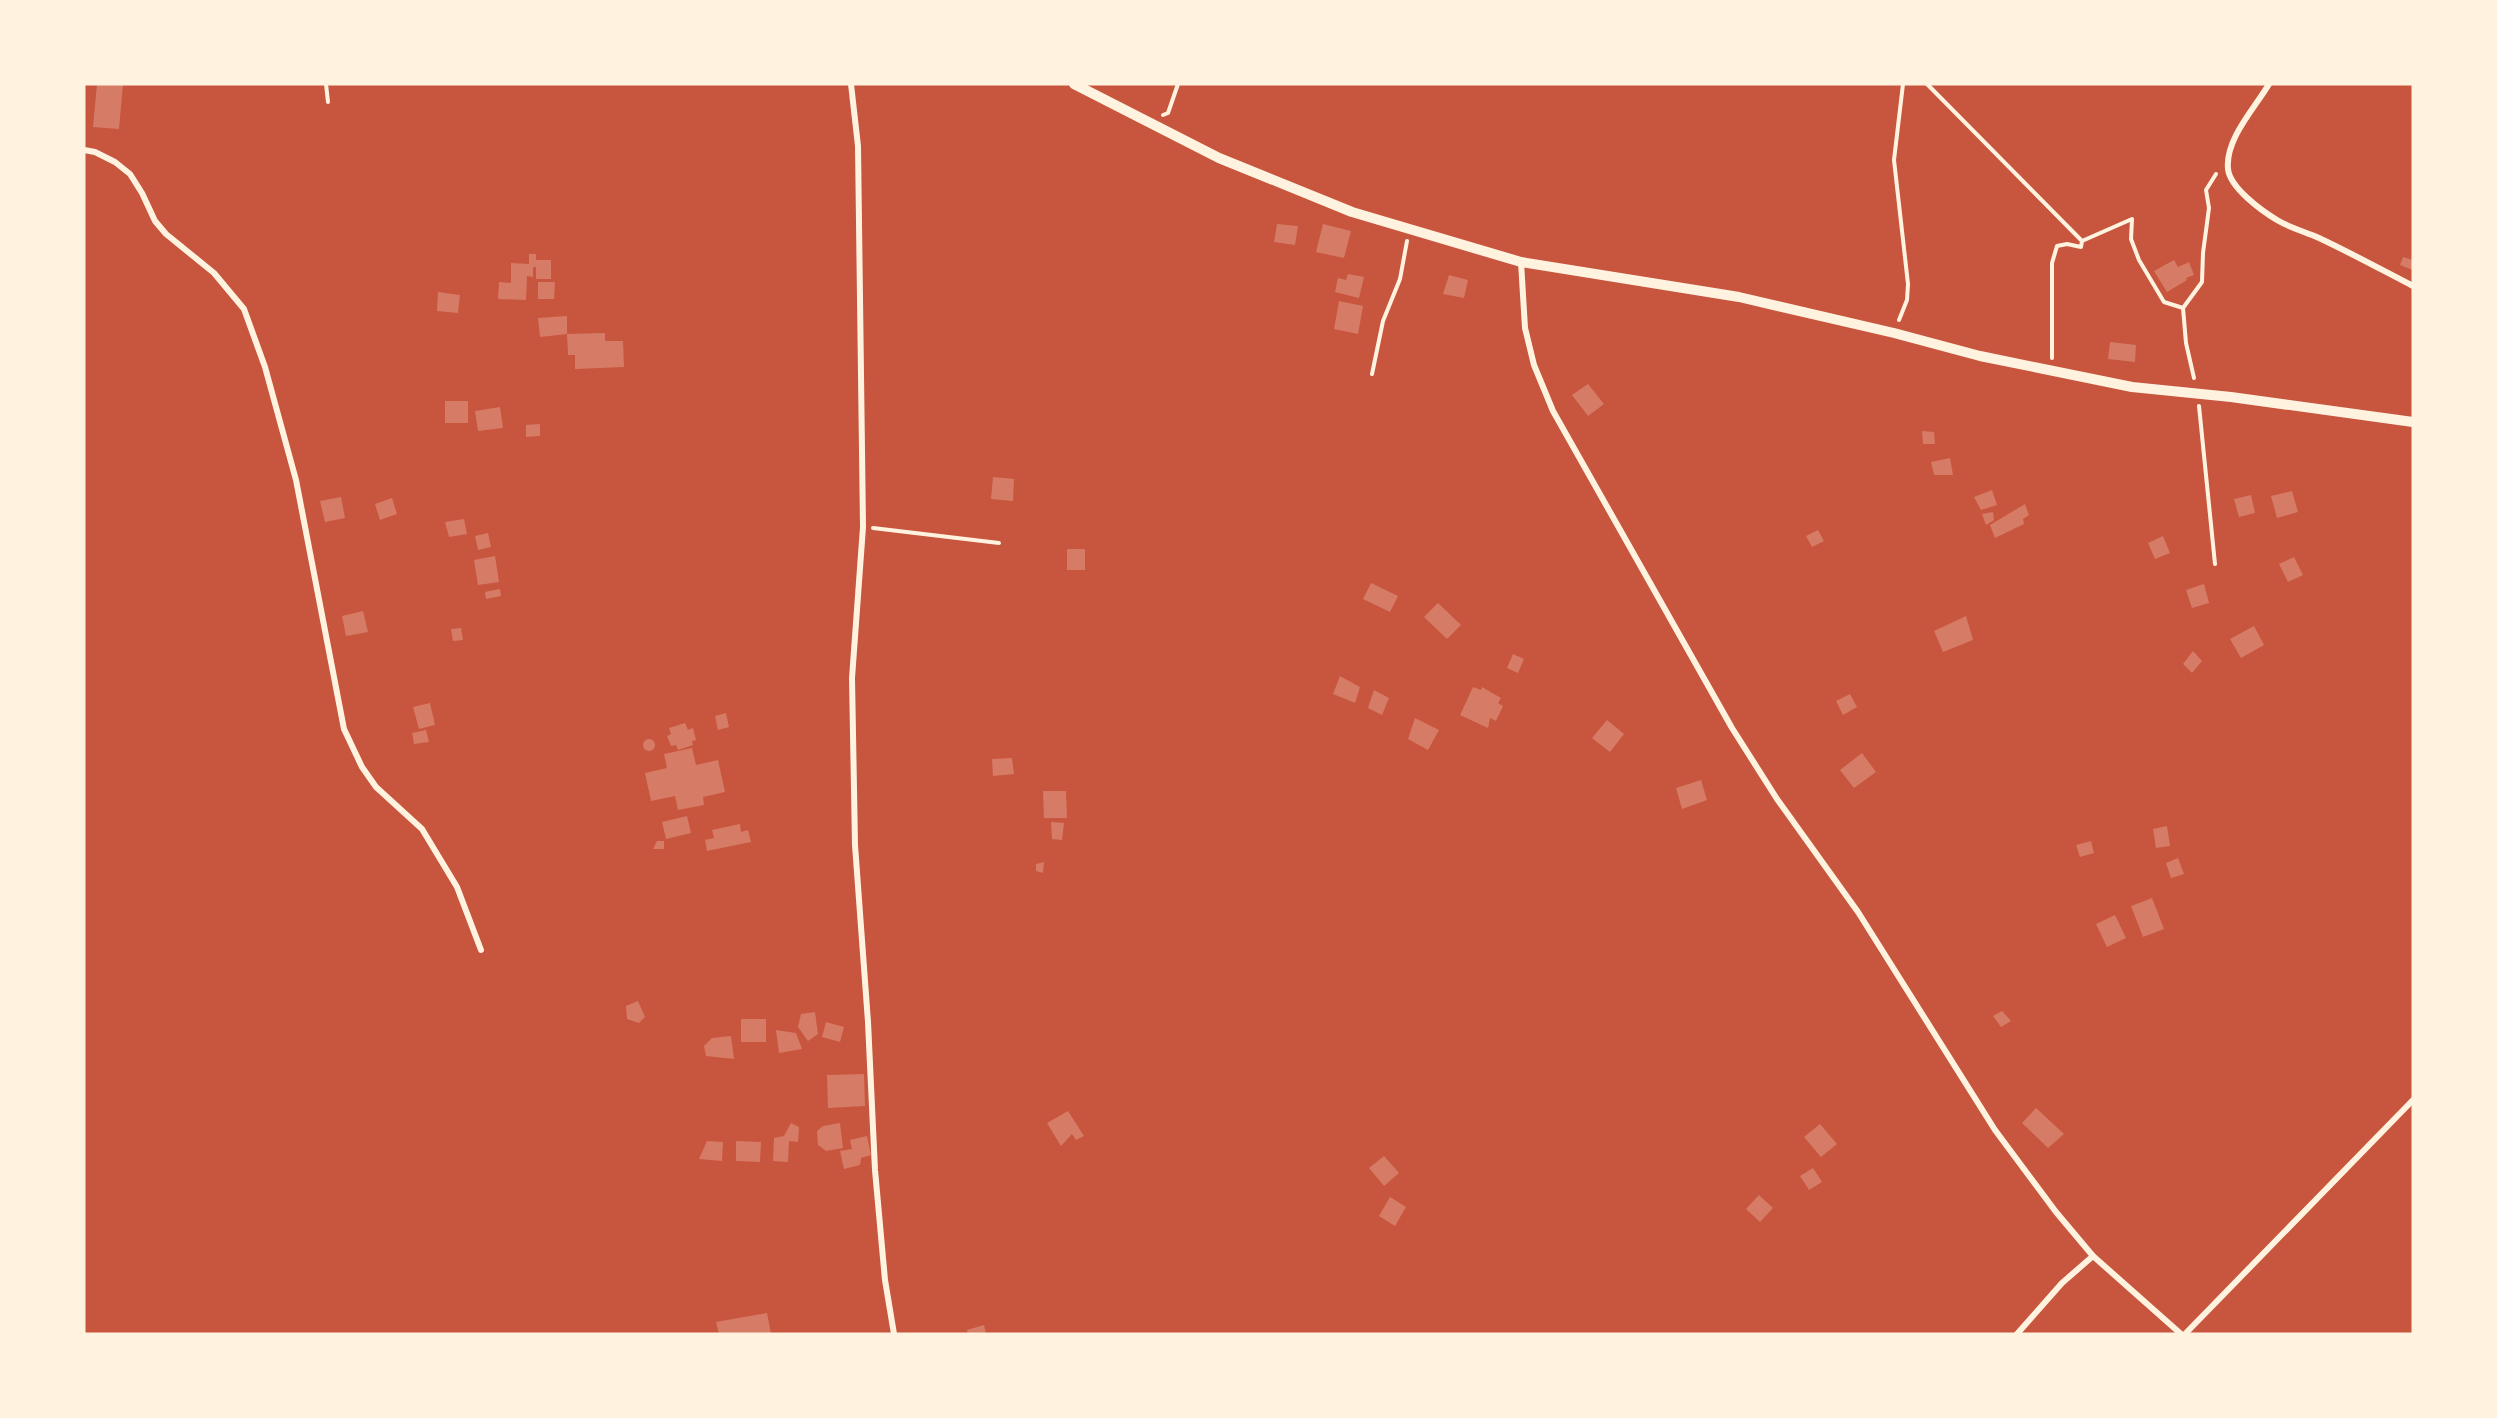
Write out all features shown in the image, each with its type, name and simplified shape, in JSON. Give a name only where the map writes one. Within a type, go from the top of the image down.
[{"type":"street","points":[[851,84],[858,146],[863,527],[852,678],[855,845],[868,1022],[875,1170],[885,1280],[894,1334]]},
{"type":"street","points":[[1074,84],[1219,158],[1353,212],[1521,262],[1739,297],[1980,356],[2132,387],[2197,393],[2413,422]]},
{"type":"street","points":[[2269,84],[2230,150],[2228,168],[2230,176],[2245,196],[2280,222],[2336,246],[2413,286]]},
{"type":"street","points":[[84,150],[115,162],[130,174],[160,227],[214,273],[243,309],[265,367],[296,480],[344,729],[362,767],[376,787],[422,829],[457,886],[481,950]]},
{"type":"street","points":[[1521,262],[1525,328],[1534,365],[1553,411],[1697,669],[1777,798],[1858,912],[1995,1130],[2056,1212],[2093,1256],[2182,1334],[2413,1100]]},
{"type":"street","points":[[2017,1334],[2062,1283],[2093,1256]]},
{"type":"path","points":[[326,84],[328,102]]},
{"type":"path","points":[[1152,124],[1168,112],[1178,84]]},
{"type":"path","points":[[1893,333],[1907,300],[1908,284],[1893,160],[1904,84]]},
{"type":"path","points":[[1927,84],[2082,241]]},
{"type":"path","points":[[2215,564],[2197,393],[2186,343],[2183,308],[2202,282],[2209,208],[2206,190],[2230,150]]},
{"type":"path","points":[[2082,241],[2132,219],[2131,239],[2139,260],[2164,303],[2183,308]]},
{"type":"path","points":[[1372,374],[1383,321],[1400,279],[1408,235],[1414,231]]},
{"type":"path","points":[[2052,372],[2052,263],[2057,246],[2067,244],[2081,248],[2082,241]]},
{"type":"path","points":[[863,527],[999,543]]},
{"type":"building","points":[[97,84],[123,84],[119,129],[93,127]]},
{"type":"building","points":[[1277,224],[1298,226],[1295,245],[1274,242]]},
{"type":"building","points":[[1323,224],[1351,231],[1344,258],[1316,252]]},
{"type":"building","points":[[529,254],[536,254],[536,260],[551,260],[551,279],[536,279],[536,267],[533,267],[533,277],[527,276],[526,300],[498,299],[499,282],[511,283],[511,263],[529,264]]},
{"type":"building","points":[[2403,257],[2413,260],[2413,270],[2400,265]]},
{"type":"building","points":[[2174,260],[2178,267],[2189,262],[2194,275],[2167,292],[2154,271]]},
{"type":"building","points":[[1348,274],[1364,277],[1359,298],[1335,292],[1338,278],[1346,280]]},
{"type":"building","points":[[1449,275],[1468,280],[1464,298],[1443,294]]},
{"type":"building","points":[[538,282],[555,282],[554,299],[538,299]]},
{"type":"building","points":[[438,292],[460,295],[458,313],[437,311]]},
{"type":"building","points":[[1339,301],[1363,306],[1358,334],[1334,329]]},
{"type":"building","points":[[567,316],[567,334],[540,337],[538,318]]},
{"type":"building","points":[[605,333],[605,341],[623,341],[624,367],[575,369],[575,355],[568,355],[567,334]]},
{"type":"building","points":[[2110,342],[2136,345],[2135,362],[2108,359]]},
{"type":"building","points":[[1588,384],[1604,404],[1588,416],[1572,395]]},
{"type":"building","points":[[445,401],[468,401],[468,423],[445,423]]},
{"type":"building","points":[[500,407],[503,428],[478,431],[475,411]]},
{"type":"building","points":[[540,424],[540,436],[526,437],[526,425]]},
{"type":"building","points":[[1922,431],[1934,432],[1935,444],[1923,444]]},
{"type":"building","points":[[1950,458],[1953,475],[1934,475],[1931,462]]},
{"type":"building","points":[[993,477],[1014,479],[1013,501],[991,499]]},
{"type":"building","points":[[1992,490],[1997,505],[1981,510],[1974,497]]},
{"type":"building","points":[[2292,491],[2298,512],[2277,518],[2271,496]]},
{"type":"building","points":[[2251,495],[2255,513],[2239,517],[2234,499]]},
{"type":"building","points":[[341,497],[345,518],[325,522],[320,501]]},
{"type":"building","points":[[392,498],[397,514],[380,520],[375,504]]},
{"type":"building","points":[[2025,504],[2029,515],[2023,519],[2024,524],[1995,538],[1990,525]]},
{"type":"building","points":[[1993,512],[1994,520],[1986,525],[1982,514]]},
{"type":"building","points":[[464,519],[467,534],[449,537],[445,522]]},
{"type":"building","points":[[1818,530],[1824,541],[1812,547],[1806,536]]},
{"type":"building","points":[[488,533],[491,547],[478,550],[475,536]]},
{"type":"building","points":[[2163,536],[2170,553],[2155,559],[2148,543]]},
{"type":"building","points":[[1067,549],[1085,549],[1085,570],[1067,570]]},
{"type":"building","points":[[495,556],[499,582],[478,585],[474,560]]},
{"type":"building","points":[[2294,557],[2303,575],[2288,582],[2279,564]]},
{"type":"building","points":[[1371,583],[1398,596],[1390,612],[1363,599]]},
{"type":"building","points":[[2204,584],[2209,603],[2192,608],[2186,590]]},
{"type":"building","points":[[500,589],[501,596],[486,599],[485,592]]},
{"type":"building","points":[[1438,603],[1461,625],[1447,639],[1424,617]]},
{"type":"building","points":[[363,611],[368,632],[346,636],[342,616]]},
{"type":"building","points":[[1966,616],[1973,640],[1943,652],[1934,631]]},
{"type":"building","points":[[2254,626],[2264,645],[2241,658],[2230,639]]},
{"type":"building","points":[[461,628],[463,640],[453,641],[451,629]]},
{"type":"building","points":[[2193,651],[2202,661],[2192,673],[2183,664]]},
{"type":"building","points":[[1513,654],[1524,659],[1518,673],[1507,668]]},
{"type":"building","points":[[1340,676],[1360,687],[1355,703],[1333,694]]},
{"type":"building","points":[[1473,687],[1481,690],[1482,687],[1501,698],[1498,703],[1503,706],[1496,721],[1490,718],[1488,728],[1460,715]]},
{"type":"building","points":[[1374,690],[1389,698],[1382,715],[1368,708]]},
{"type":"building","points":[[1850,694],[1857,707],[1843,715],[1836,701]]},
{"type":"building","points":[[430,703],[435,725],[419,729],[413,707]]},
{"type":"building","points":[[726,713],[729,727],[718,730],[715,716]]},
{"type":"building","points":[[1415,718],[1439,730],[1428,750],[1408,739]]},
{"type":"building","points":[[1607,720],[1624,734],[1610,752],[1592,738]]},
{"type":"building","points":[[685,723],[688,730],[693,728],[696,740],[692,741],[693,745],[678,750],[676,745],[671,746],[667,736],[671,734],[669,728]]},
{"type":"building","points":[[426,730],[429,742],[414,744],[412,733]]},
{"type":"building","points":[[649,739],[655,745],[649,751],[643,745]]},
{"type":"building","points":[[692,748],[696,765],[718,760],[725,792],[703,797],[704,805],[678,810],[675,796],[651,801],[645,773],[667,768],[664,754]]},
{"type":"building","points":[[1862,753],[1876,772],[1854,788],[1840,770]]},
{"type":"building","points":[[1012,758],[1014,774],[993,776],[992,759]]},
{"type":"building","points":[[1701,780],[1707,800],[1682,809],[1676,788]]},
{"type":"building","points":[[1043,791],[1066,791],[1067,818],[1044,818]]},
{"type":"building","points":[[687,816],[691,833],[666,839],[662,822]]},
{"type":"building","points":[[1051,822],[1064,823],[1062,840],[1052,839]]},
{"type":"building","points":[[740,824],[741,832],[748,830],[751,842],[707,851],[705,840],[714,838],[712,830]]},
{"type":"building","points":[[2167,826],[2170,846],[2156,848],[2153,829]]},
{"type":"building","points":[[657,841],[664,841],[664,849],[653,849]]},
{"type":"building","points":[[2091,841],[2094,853],[2080,857],[2076,845]]},
{"type":"building","points":[[2178,858],[2184,874],[2171,878],[2166,863]]},
{"type":"building","points":[[1044,862],[1043,873],[1036,871],[1036,864]]},
{"type":"building","points":[[2152,898],[2164,929],[2143,937],[2131,906]]},
{"type":"building","points":[[2115,915],[2126,938],[2107,947],[2096,924]]},
{"type":"building","points":[[638,1001],[645,1017],[639,1023],[627,1019],[626,1006]]},
{"type":"building","points":[[2002,1011],[2011,1021],[2001,1027],[1993,1016]]},
{"type":"building","points":[[815,1012],[818,1034],[808,1041],[798,1027],[801,1014]]},
{"type":"building","points":[[741,1019],[766,1019],[766,1042],[741,1042]]},
{"type":"building","points":[[826,1022],[844,1027],[840,1042],[822,1037]]},
{"type":"building","points":[[776,1030],[796,1033],[802,1049],[779,1053]]},
{"type":"building","points":[[731,1036],[734,1059],[706,1056],[704,1046],[712,1038]]},
{"type":"building","points":[[864,1074],[865,1106],[828,1108],[827,1075]]},
{"type":"building","points":[[2036,1108],[2064,1134],[2048,1148],[2022,1123]]},
{"type":"building","points":[[1068,1111],[1084,1136],[1076,1140],[1072,1134],[1061,1146],[1047,1123]]},
{"type":"building","points":[[791,1123],[799,1127],[798,1142],[789,1141],[788,1162],[773,1161],[774,1138],[784,1136]]},
{"type":"building","points":[[840,1123],[843,1148],[826,1151],[818,1145],[817,1131],[823,1126]]},
{"type":"building","points":[[1820,1124],[1837,1144],[1821,1157],[1804,1137]]},
{"type":"building","points":[[867,1136],[871,1155],[861,1158],[860,1165],[844,1169],[840,1151],[852,1149],[850,1140]]},
{"type":"building","points":[[707,1141],[723,1142],[722,1161],[699,1159]]},
{"type":"building","points":[[736,1141],[761,1142],[760,1162],[736,1161]]},
{"type":"building","points":[[1384,1156],[1399,1173],[1384,1186],[1369,1168]]},
{"type":"building","points":[[1813,1168],[1822,1182],[1809,1190],[1800,1176]]},
{"type":"building","points":[[1759,1195],[1773,1208],[1760,1222],[1746,1209]]},
{"type":"building","points":[[1390,1197],[1406,1207],[1395,1226],[1379,1216]]},
{"type":"building","points":[[767,1313],[771,1334],[719,1334],[716,1322]]},
{"type":"building","points":[[984,1325],[986,1334],[968,1334],[967,1330]]}]
